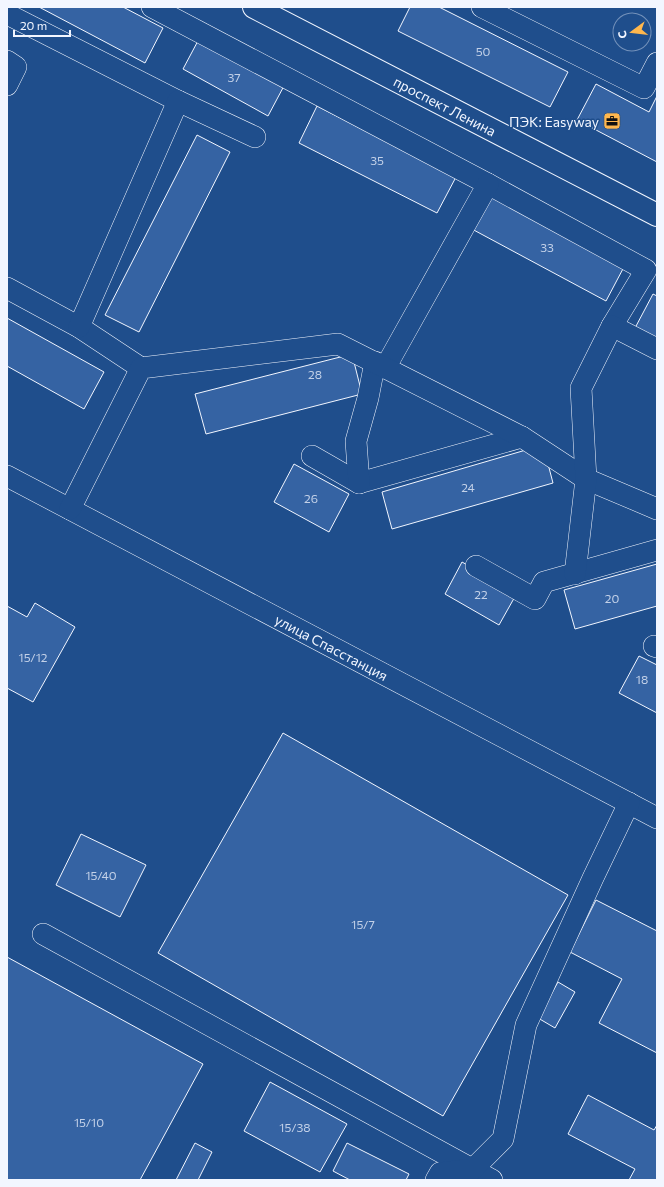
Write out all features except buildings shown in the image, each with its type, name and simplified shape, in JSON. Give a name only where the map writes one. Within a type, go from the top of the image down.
[{"type":"main road","name":"проспект Ленина","points":[[254,7],[657,215]]},
{"type":"street","points":[[152,7],[488,184],[646,270],[612,326],[581,388],[586,479],[575,574]]},
{"type":"street","points":[[482,7],[514,14],[644,88],[657,63]]},
{"type":"street","points":[[7,14],[178,101],[255,137]]},
{"type":"street","points":[[7,61],[16,67],[7,85]]},
{"type":"street","points":[[79,327],[178,101]]},
{"type":"street","points":[[358,483],[356,441],[368,398],[380,365],[488,184]]},
{"type":"street","points":[[7,288],[79,327],[141,368],[338,344],[522,437],[586,479],[657,509]]},
{"type":"street","points":[[612,326],[657,349]]},
{"type":"street","points":[[70,509],[141,368]]},
{"type":"street","points":[[312,456],[358,483],[522,437]]},
{"type":"street","name":"улица Спасстанция","points":[[7,476],[629,803],[655,811]]},
{"type":"street","points":[[476,566],[535,599],[544,582],[657,550]]},
{"type":"street","points":[[436,1180],[440,1173],[473,1170],[503,1138],[526,1025],[629,803]]},
{"type":"street","points":[[43,934],[492,1180]]},
{"type":"place","name":"ПЭК: Easyway","points":[[612,121]]}]
